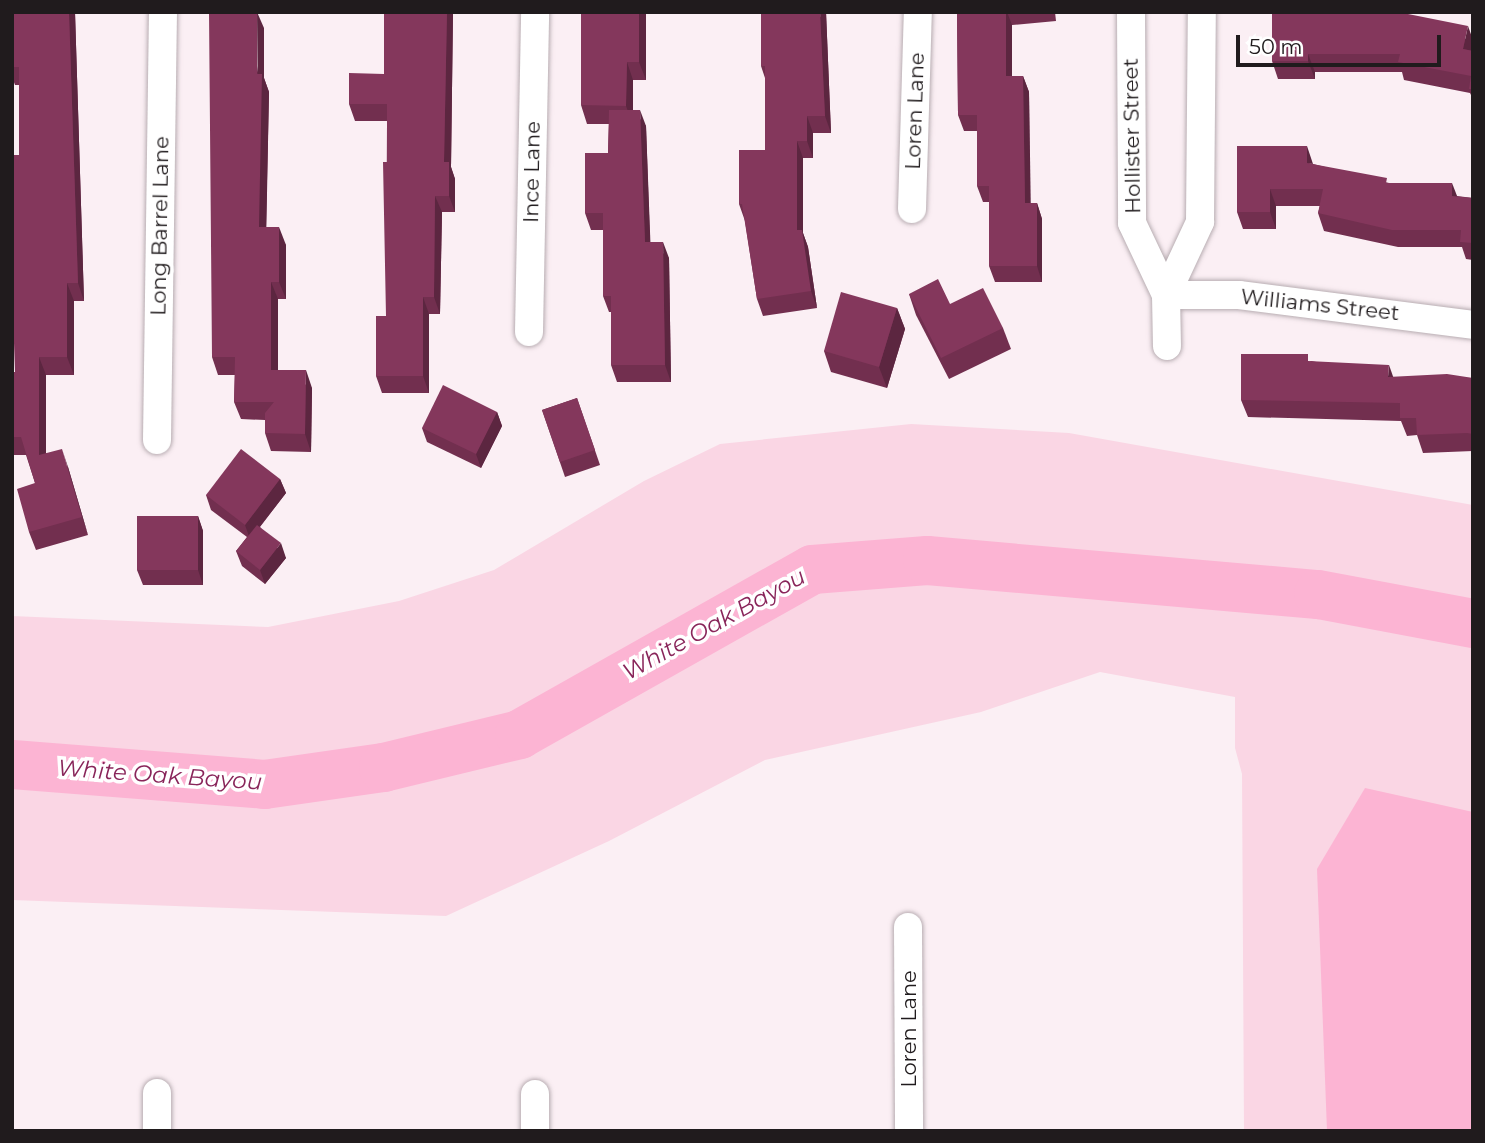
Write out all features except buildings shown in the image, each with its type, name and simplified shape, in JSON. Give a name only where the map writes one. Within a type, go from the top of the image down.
[{"type":"street","name":"Long Barrel Lane","points":[[157,440],[163,12]]},
{"type":"street","name":"Ince Lane","points":[[529,332],[535,12]]},
{"type":"street","name":"Loren Lane","points":[[912,209],[918,12]]},
{"type":"street","name":"Hollister Street","points":[[1130,12],[1132,223],[1166,295],[1167,346]]},
{"type":"street","name":"Hollister Street","points":[[1166,295],[1200,222],[1202,12]]},
{"type":"street","name":"Williams Street","points":[[1166,295],[1239,295],[1473,325]]},
{"type":"street","name":"Loren Lane","points":[[908,926],[909,1131]]},
{"type":"street","points":[[157,1093],[157,1131]]},
{"type":"street","points":[[535,1094],[535,1131]]},
{"type":"shaded area","points":[[911,424],[1069,433],[1473,505],[1473,1131],[1244,1131],[1242,774],[1235,748],[1235,697],[1100,672],[981,712],[765,760],[609,841],[446,916],[12,900],[12,616],[268,627],[399,601],[494,570],[644,481],[720,444]]},
{"type":"shaded area","points":[[1365,788],[1473,812],[1473,1131],[1327,1131],[1317,869]]},
{"type":"waterway","name":"White Oak Bayou","points":[[12,764],[264,784],[383,767],[519,734],[812,569],[927,560],[1318,594],[1473,623]]}]
